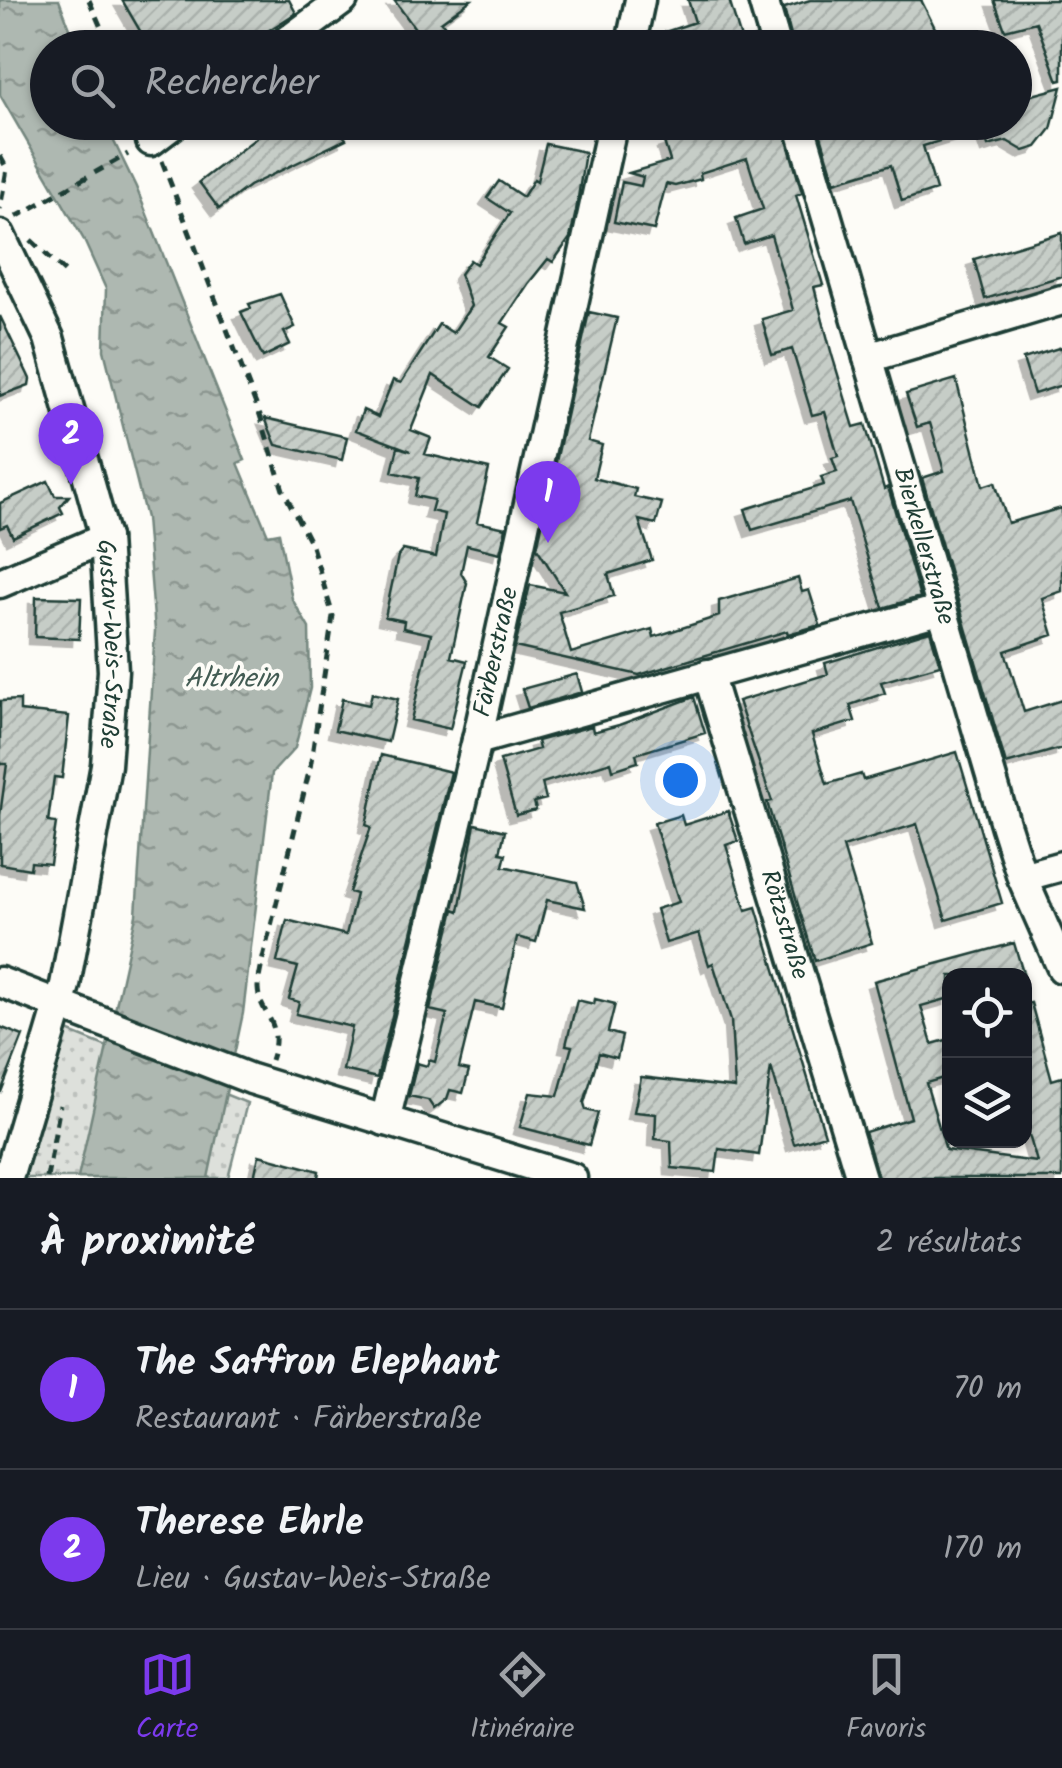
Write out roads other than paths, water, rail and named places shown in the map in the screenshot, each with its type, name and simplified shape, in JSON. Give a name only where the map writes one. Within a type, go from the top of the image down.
[{"type":"street","points":[[302,30],[343,0]]},
{"type":"street","points":[[634,30],[640,0]]},
{"type":"street","points":[[763,0],[772,30]]},
{"type":"street","points":[[143,146],[151,140]]},
{"type":"street","name":"Färberstraße","points":[[384,1121],[477,740],[609,140]]},
{"type":"street","name":"Bierkellerstraße","points":[[804,140],[939,610],[1022,877],[1062,968]]},
{"type":"street","name":"Gustav-Weis-Straße","points":[[0,236],[49,338],[105,538],[113,671],[106,765],[72,1012],[8,1178]]},
{"type":"street","points":[[868,358],[1062,300]]},
{"type":"street","points":[[0,583],[105,538]]},
{"type":"street","points":[[477,740],[939,610]]},
{"type":"street","name":"Rötzstraße","points":[[708,674],[861,1178]]},
{"type":"street","points":[[1022,877],[1062,866]]},
{"type":"street","points":[[0,982],[250,1078],[572,1178]]},
{"type":"water","name":"Altrhein","points":[[0,0],[59,0],[70,30],[30,30],[30,140],[113,140],[136,187],[245,460],[238,463],[268,535],[279,533],[292,599],[309,628],[310,688],[295,748],[272,773],[243,1013],[208,1178],[78,1178],[136,915],[155,631],[146,518],[104,350],[106,289],[83,238],[0,95]]},
{"type":"place","name":"Therese Ehrle","points":[[71,485]]},
{"type":"place","name":"The Saffron Elephant","points":[[548,543]]}]
